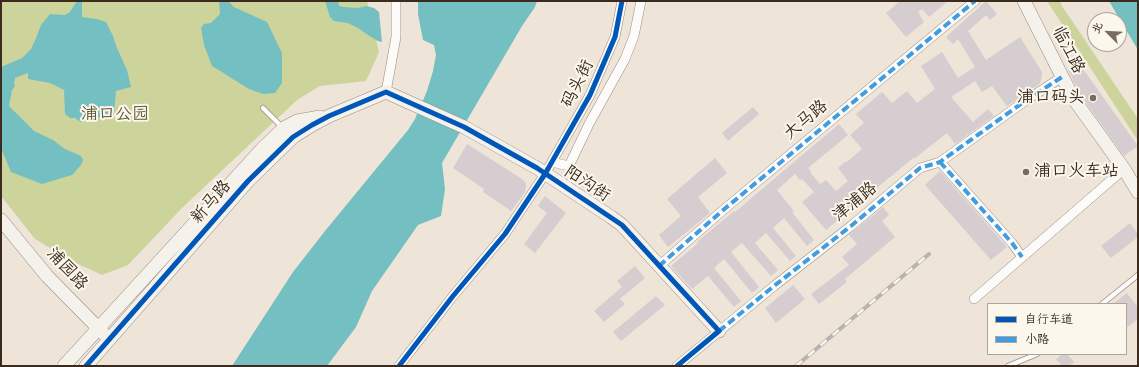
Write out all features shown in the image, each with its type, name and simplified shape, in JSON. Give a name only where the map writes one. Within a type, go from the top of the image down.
[{"type":"street","points":[[386,92],[396,37],[396,1]]},
{"type":"street","name":"码头街","points":[[399,366],[453,296],[505,234],[548,168],[590,95],[615,37],[622,1]]},
{"type":"street","points":[[548,168],[570,166],[589,124],[625,59],[634,36],[641,1]]},
{"type":"street","name":"大马路","points":[[659,266],[722,211],[975,1]]},
{"type":"street","name":"临江路","points":[[1024,1],[1073,98],[1124,169],[1138,192]]},
{"type":"street","name":"津浦路","points":[[677,366],[774,286],[851,226],[920,168],[940,162],[1062,76]]},
{"type":"street","name":"新马路","points":[[86,366],[248,181],[293,137],[329,116],[386,92]]},
{"type":"street","name":"阳沟街","points":[[386,92],[464,127],[548,168],[622,225],[719,332]]},
{"type":"street","name":"新马路","points":[[64,366],[264,147],[284,128],[297,121],[329,116]]},
{"type":"street","points":[[940,162],[1012,243],[1022,257]]},
{"type":"street","points":[[974,299],[1124,169]]},
{"type":"street","name":"浦园路","points":[[1,220],[47,276],[109,340]]},
{"type":"lane","points":[[263,108],[293,137]]},
{"type":"lane","points":[[1103,303],[1138,275]]},
{"type":"lane","points":[[1008,366],[1035,355]]},
{"type":"green space","name":"浦口公园","points":[[1,1],[367,1],[379,52],[366,81],[320,86],[297,100],[182,208],[128,265],[102,275],[76,263],[35,239],[1,196]]},
{"type":"green space","points":[[1047,1],[1060,1],[1087,43],[1087,52],[1093,52],[1138,119],[1138,141]]},
{"type":"water","points":[[77,1],[82,1],[82,17],[106,22],[127,70],[131,87],[116,91],[114,113],[81,122],[75,118],[70,118],[65,114],[64,90],[50,83],[28,79],[28,73],[15,78],[15,86],[12,90],[9,106],[34,131],[53,140],[65,149],[81,156],[83,160],[81,165],[72,175],[42,184],[11,172],[3,153],[1,147],[1,67],[22,58],[31,49],[41,25],[50,14],[65,15],[70,12]]},
{"type":"water","points":[[219,1],[228,1],[234,7],[267,22],[282,53],[282,83],[275,93],[263,94],[249,89],[212,66],[204,45],[201,28],[204,24],[211,23],[220,14]]},
{"type":"water","points":[[325,1],[338,1],[339,6],[344,7],[358,8],[366,6],[374,8],[379,12],[382,42],[348,23],[334,21],[330,17]]},
{"type":"water","points":[[418,1],[537,1],[535,7],[522,26],[442,163],[445,189],[441,216],[418,225],[372,291],[356,327],[327,366],[232,366],[293,272],[408,130],[415,119],[427,91],[436,55],[434,45],[423,40],[418,14]]},
{"type":"water","points":[[1109,1],[1138,1],[1138,50],[1127,31],[1127,12],[1115,12]]},
{"type":"building","points":[[900,1],[948,1],[929,17],[922,9],[918,12],[924,22],[906,37],[886,13]]},
{"type":"building","points":[[986,1],[997,14],[990,20],[986,15],[968,31],[986,60],[1020,37],[1042,72],[1042,77],[1038,85],[1007,106],[992,86],[982,92],[975,81],[951,97],[973,122],[988,109],[994,116],[955,144],[947,133],[914,159],[913,158],[826,230],[802,202],[814,192],[795,174],[777,190],[814,240],[807,246],[784,218],[773,228],[796,256],[790,261],[766,233],[755,243],[778,270],[771,276],[742,243],[731,252],[759,287],[752,293],[724,259],[714,268],[741,301],[734,307],[708,276],[692,289],[671,266],[698,243],[697,242],[734,211],[735,212],[839,124],[848,135],[808,168],[820,184],[826,180],[836,191],[848,181],[838,168],[862,149],[850,135],[864,123],[856,114],[882,92],[892,103],[907,91],[917,103],[935,89],[921,66],[942,52],[958,78],[975,67],[958,39],[953,44],[946,37]]},
{"type":"building","name":"浦口码头","points":[[1078,62],[1138,146],[1124,156],[1080,94],[1068,70]]},
{"type":"building","points":[[753,107],[759,114],[728,141],[722,133]]},
{"type":"building","points":[[467,144],[526,183],[525,192],[511,211],[483,192],[484,189],[453,168]]},
{"type":"building","points":[[715,158],[727,173],[698,197],[710,213],[668,247],[659,235],[681,216],[667,199]]},
{"type":"building","points":[[940,171],[1007,247],[991,260],[925,185]]},
{"type":"building","points":[[545,196],[566,213],[535,253],[524,244],[547,213],[538,206]]},
{"type":"building","points":[[883,207],[889,215],[882,221],[895,237],[845,279],[847,282],[819,304],[811,294],[849,265],[842,257],[857,244],[849,235]]},
{"type":"building","points":[[1130,223],[1138,234],[1138,237],[1111,258],[1101,246]]},
{"type":"building","points":[[635,266],[645,278],[620,299],[625,304],[604,322],[594,311],[622,287],[617,281]]},
{"type":"building","points":[[793,285],[805,299],[776,323],[765,308]]},
{"type":"building","points":[[1126,292],[1138,307],[1138,319],[1127,327],[1127,303],[1114,303],[1126,294]]},
{"type":"building","points":[[656,296],[665,305],[621,341],[613,332]]},
{"type":"building","points":[[1061,355],[1068,355],[1074,362],[1069,366],[1062,366],[1056,359]]},
{"type":"railway","points":[[796,366],[929,254]]},
{"type":"marked path","points":[[659,266],[722,211],[975,1]]},
{"type":"marked path","points":[[719,331],[851,226],[920,168],[940,162],[1025,101],[1062,77]]},
{"type":"marked path","points":[[940,162],[1012,243],[1022,257]]},
{"type":"cycle path","points":[[399,366],[453,296],[505,234],[545,174],[590,95],[615,37],[622,1]]},
{"type":"cycle path","points":[[86,366],[248,181],[293,137],[329,116],[386,92],[464,127],[537,168],[622,225],[719,331],[677,366]]},
{"type":"place","name":"浦口码头","points":[[1093,98]]},
{"type":"place","name":"浦口火车站","points":[[1026,172]]}]
